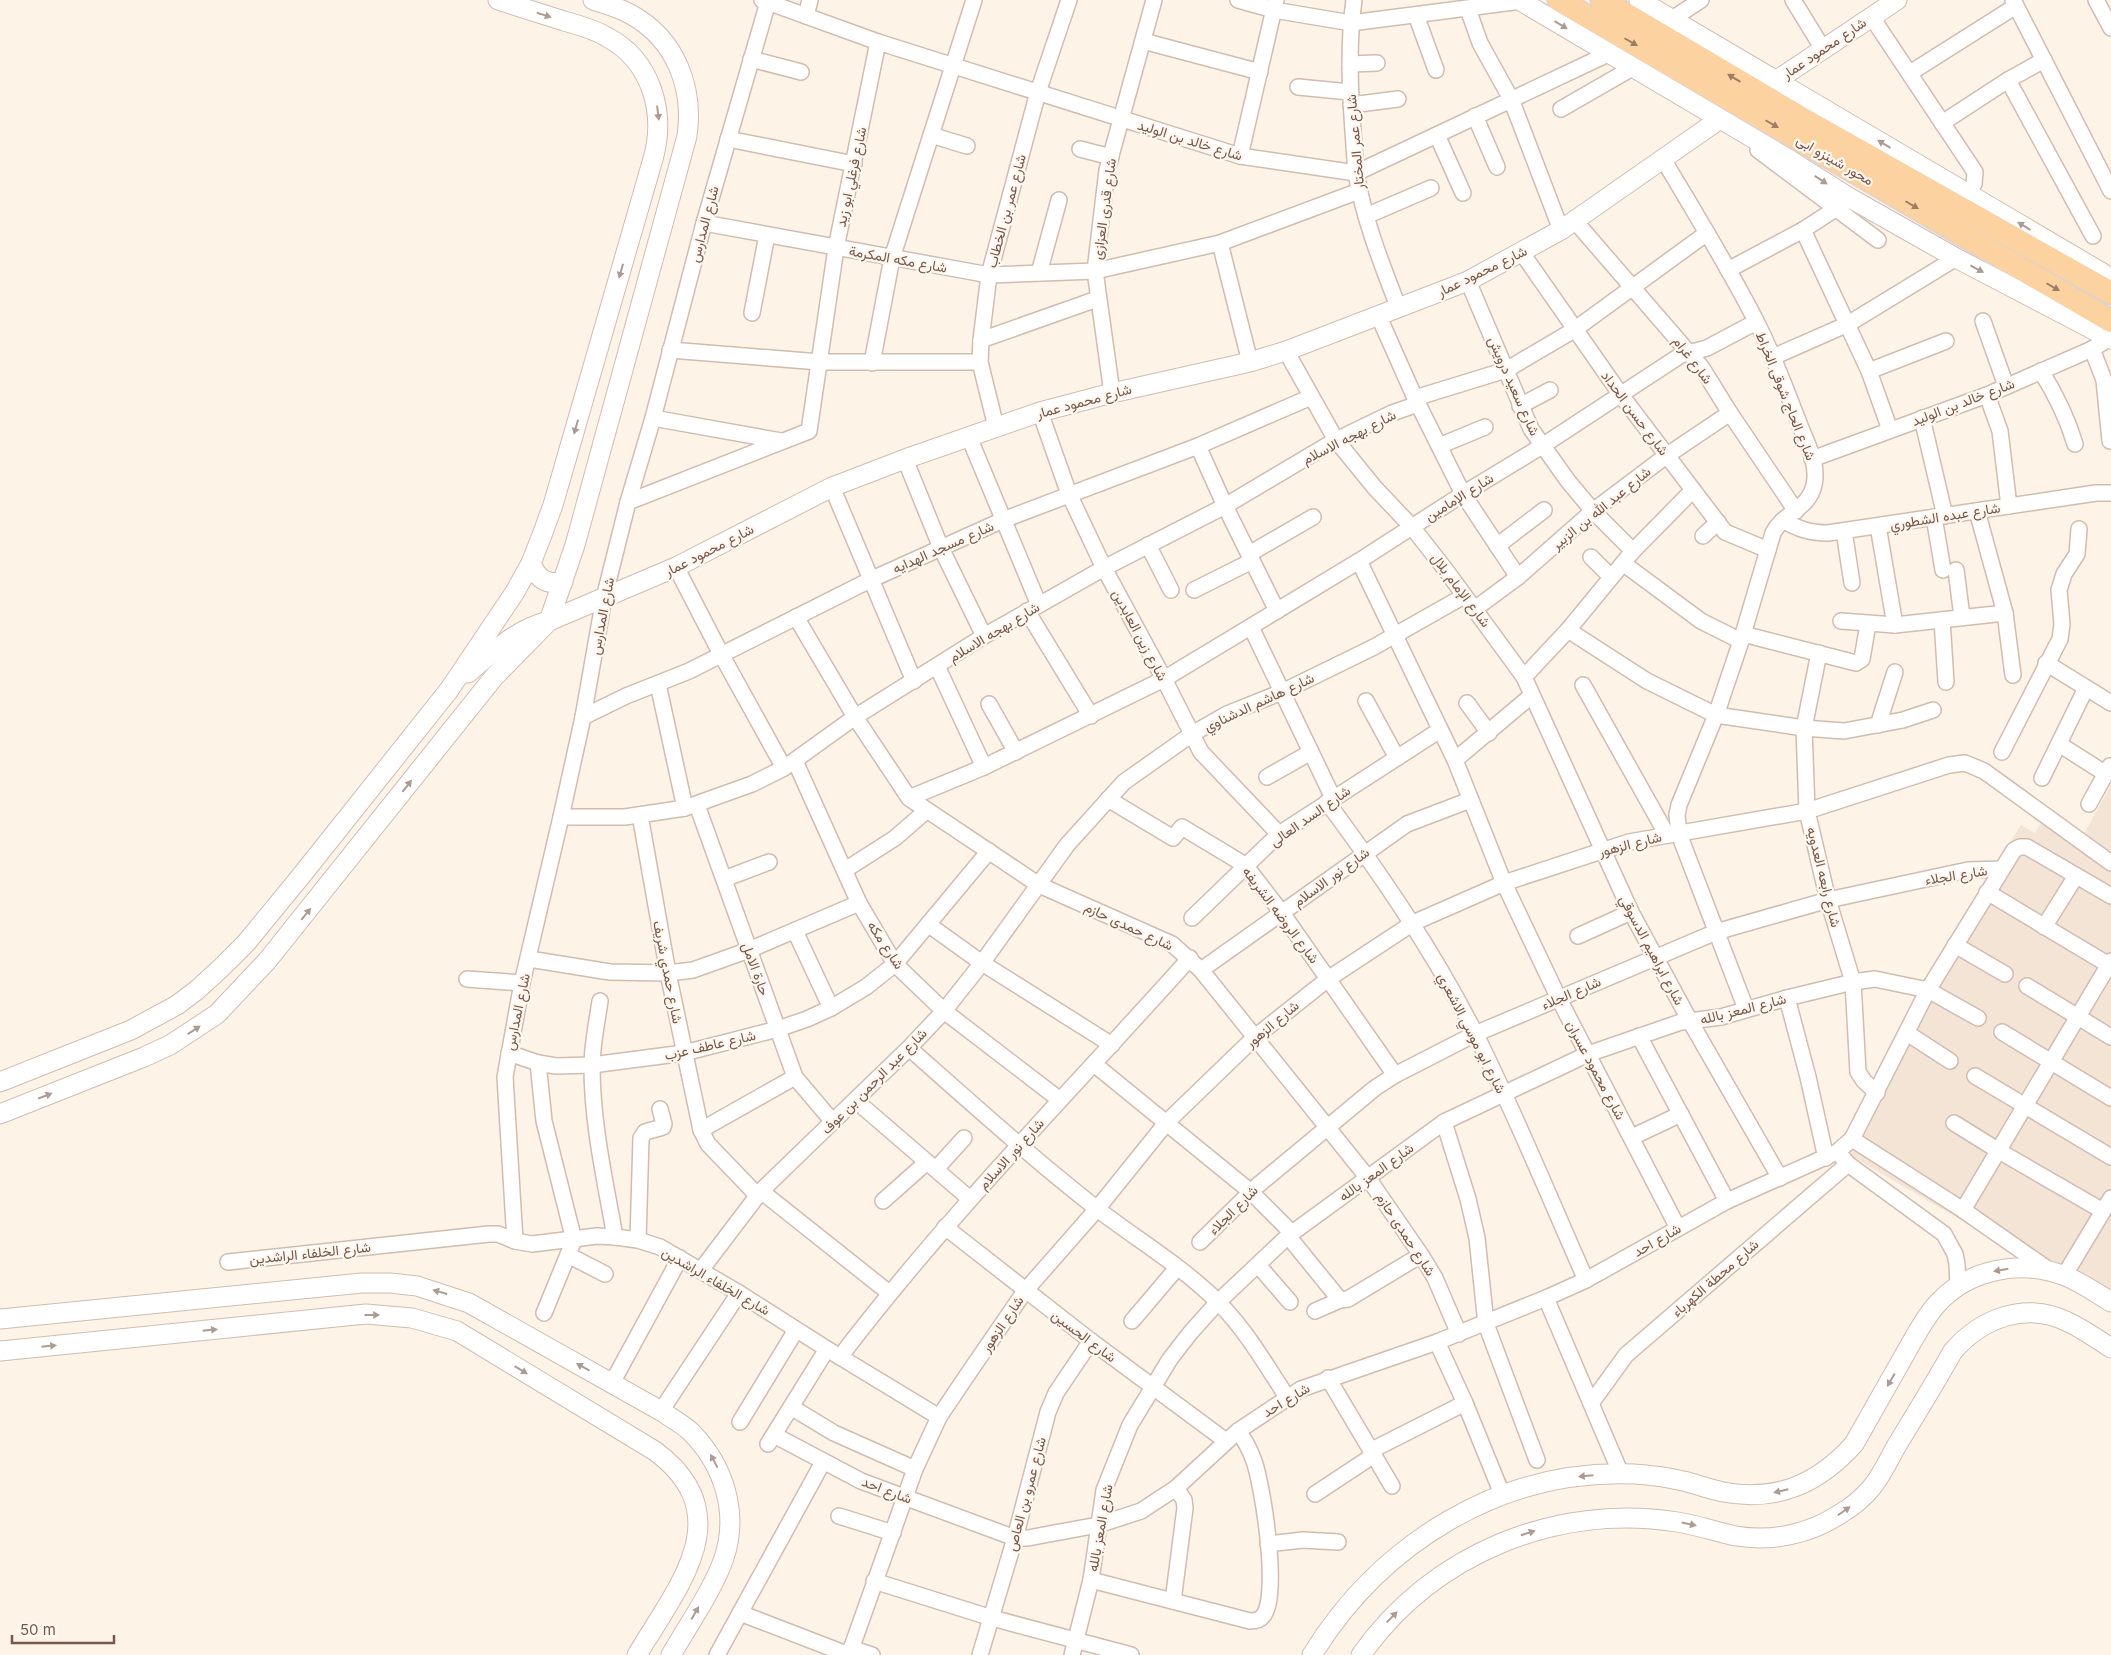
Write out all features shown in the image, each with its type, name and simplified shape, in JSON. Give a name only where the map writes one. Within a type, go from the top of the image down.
[{"type":"main road","name":"محور شينزو ابى","points":[[1559,0],[2111,321]]},
{"type":"main road","name":"محور شينزو ابى","points":[[1602,0],[1803,119],[2111,293]]},
{"type":"street","points":[[0,1082],[131,1030],[176,1005],[222,967],[246,943],[301,876],[449,690],[515,592],[531,563],[553,505],[655,153],[659,118],[653,90],[647,77],[635,60],[620,45],[596,31],[498,0]]},
{"type":"street","points":[[0,1114],[144,1057],[193,1030],[217,1014],[243,988],[322,893],[494,677],[549,621],[563,582],[676,179],[689,120],[687,89],[679,67],[668,47],[658,35],[634,16],[619,8],[593,0]]},
{"type":"street","points":[[806,16],[810,0]]},
{"type":"street","points":[[872,363],[892,258],[974,0]]},
{"type":"street","name":"شارع عمر بن الخطاب","points":[[996,427],[980,362],[980,340],[989,275],[1038,92],[1070,0]]},
{"type":"street","name":"شارع قدرى العزازى","points":[[1112,393],[1097,299],[1095,271],[1108,170],[1154,0]]},
{"type":"street","points":[[1238,0],[1275,5],[1351,23],[1416,15],[1460,7],[1520,1],[1720,119],[1843,204],[1878,240]]},
{"type":"street","name":"شارع عمر المختار","points":[[1354,0],[1351,23],[1350,64],[1356,173],[1359,191],[1378,254],[1399,309]]},
{"type":"street","points":[[1639,0],[2111,278]]},
{"type":"street","points":[[1672,19],[1701,0]]},
{"type":"street","points":[[1793,0],[1823,49]]},
{"type":"street","name":"شارع محمود عمار","points":[[1777,80],[1896,0]]},
{"type":"street","name":"شارع خالد بن الوليد","points":[[765,1],[878,42],[1240,156],[1356,173]]},
{"type":"street","name":"شارع المدارس","points":[[516,1242],[505,1077],[522,984],[583,717],[604,598],[628,502],[653,418],[704,223],[752,59],[765,1]]},
{"type":"street","points":[[2099,1],[2111,28]]},
{"type":"street","points":[[1910,73],[2014,3],[2111,191]]},
{"type":"street","points":[[1240,156],[1275,5]]},
{"type":"street","points":[[1460,7],[1511,99],[1568,226]]},
{"type":"street","points":[[1416,15],[1436,70]]},
{"type":"street","points":[[1871,16],[1975,172],[1974,184],[1967,193]]},
{"type":"street","points":[[1143,41],[1260,72]]},
{"type":"street","name":"شارع فرغلي ابو زيد","points":[[781,441],[809,431],[836,248],[878,42]]},
{"type":"street","points":[[1356,173],[1610,53]]},
{"type":"street","points":[[752,59],[801,72]]},
{"type":"street","points":[[1942,122],[2008,80],[2044,60]]},
{"type":"street","points":[[1350,64],[1377,63]]},
{"type":"street","points":[[1561,110],[1634,67]]},
{"type":"street","points":[[2008,80],[2094,236]]},
{"type":"street","points":[[1298,87],[1351,98],[1398,98]]},
{"type":"street","points":[[1475,116],[1497,167]]},
{"type":"street","name":"شارع محمود عمار","points":[[449,690],[518,632],[549,621],[676,567],[832,487],[905,459],[1040,412],[1286,352],[1468,281],[1568,226],[1720,119]]},
{"type":"street","points":[[1437,134],[1462,193]]},
{"type":"street","points":[[931,135],[967,146]]},
{"type":"street","points":[[728,139],[854,164]]},
{"type":"street","points":[[1080,148],[1111,157]]},
{"type":"street","points":[[1758,150],[1843,204],[1956,258],[2111,339]]},
{"type":"street","name":"شارع الحاج شوقى الخراط","points":[[1663,159],[1707,233],[1756,322],[1772,357],[1812,459],[1816,478],[1814,488],[1804,504],[1776,526],[1773,533],[1742,638],[1716,715],[1679,805],[1673,835]]},
{"type":"street","points":[[1366,216],[1432,188]]},
{"type":"street","name":"شارع مكه المكرمة","points":[[704,223],[989,275],[1095,271],[1220,242],[1359,191]]},
{"type":"street","points":[[1039,273],[1059,200]]},
{"type":"street","points":[[1728,270],[1803,230],[1843,204]]},
{"type":"street","name":"شارع غرام","points":[[1568,226],[1633,287],[1702,368],[1796,511]]},
{"type":"street","points":[[1803,230],[1869,371],[1890,430]]},
{"type":"street","name":"شارع بهجه الاسلام","points":[[561,817],[640,816],[691,807],[752,784],[789,765],[855,716],[984,636],[1104,568],[1225,506],[1336,440],[1417,401],[1506,370],[1574,330],[1707,233]]},
{"type":"street","points":[[752,313],[767,235]]},
{"type":"street","points":[[1220,242],[1250,362]]},
{"type":"street","name":"شارع حسن الحداد","points":[[1522,252],[1574,330],[1621,395],[1725,532],[1768,550]]},
{"type":"street","points":[[1772,357],[1848,324],[1956,258]]},
{"type":"street","name":"شارع سعيد درويش","points":[[1468,281],[1531,429],[1593,511],[1633,551]]},
{"type":"street","points":[[980,340],[1097,299]]},
{"type":"street","points":[[1379,317],[1417,401],[1463,494],[1518,576]]},
{"type":"street","points":[[1983,321],[2006,386]]},
{"type":"street","name":"شارع الإمامين","points":[[909,798],[984,767],[1164,679],[1358,561],[1688,352],[1707,348],[1756,322]]},
{"type":"street","name":"شارع خالد بن الوليد","points":[[1812,459],[1987,395],[2111,339]]},
{"type":"street","points":[[1869,371],[1946,341]]},
{"type":"street","points":[[2092,349],[2104,380],[2110,441]]},
{"type":"street","points":[[670,350],[820,362],[980,362]]},
{"type":"street","name":"شارع الإمام بلال","points":[[1286,352],[1336,440],[1375,488],[1412,527],[1464,596],[1476,608],[1524,677],[1601,850]]},
{"type":"street","points":[[2041,371],[2057,395],[2068,419],[2075,444]]},
{"type":"street","points":[[1520,406],[1550,390]]},
{"type":"street","points":[[1987,395],[2000,431],[2009,506]]},
{"type":"street","name":"شارع مسجد الهدايه","points":[[583,717],[626,696],[689,671],[870,580],[1004,520],[1198,446],[1311,397]]},
{"type":"street","name":"شارع زين العابدين","points":[[1040,412],[1068,494],[1104,568],[1201,752],[1279,834]]},
{"type":"street","name":"شارع عبد الله بن الزبير","points":[[1476,608],[1518,576],[1593,511],[1666,456],[1730,413]]},
{"type":"street","points":[[653,418],[781,441]]},
{"type":"street","points":[[1922,418],[1939,517],[1962,618]]},
{"type":"street","points":[[1439,446],[1485,427]]},
{"type":"street","points":[[969,437],[1004,520],[1033,608],[1091,716]]},
{"type":"street","points":[[628,502],[781,441]]},
{"type":"street","points":[[1198,446],[1225,506],[1277,611]]},
{"type":"street","points":[[905,459],[941,548],[984,636]]},
{"type":"street","points":[[832,487],[914,681]]},
{"type":"street","points":[[1524,677],[1568,630],[1633,551],[1693,490]]},
{"type":"street","name":"شارع عبده الشطوري","points":[[1783,520],[1797,528],[1812,533],[1844,531],[2096,493],[2111,493]]},
{"type":"street","points":[[1497,546],[1544,510]]},
{"type":"street","points":[[1977,511],[2004,613],[2013,675]]},
{"type":"street","points":[[1194,590],[1251,558],[1313,517]]},
{"type":"street","points":[[1703,536],[1718,522]]},
{"type":"street","points":[[1878,526],[1894,625]]},
{"type":"street","points":[[2002,752],[2062,632],[2060,590],[2064,574],[2077,554],[2079,529]]},
{"type":"street","points":[[1844,531],[1852,583]]},
{"type":"street","points":[[1148,545],[1170,590]]},
{"type":"street","points":[[1591,557],[1611,577]]},
{"type":"street","name":"شارع محمود عسران","points":[[1358,561],[1455,760],[1504,883],[1559,999],[1678,1228]]},
{"type":"street","points":[[531,563],[540,578],[547,582],[563,582]]},
{"type":"street","points":[[1624,564],[1701,621],[1742,638],[1819,653],[1858,663],[1862,659],[1868,624]]},
{"type":"street","name":"شارع مكه","points":[[676,567],[720,654],[789,765],[844,870],[859,903],[896,964],[944,1011],[1060,1100]]},
{"type":"street","name":"شارع هاشم الدشناوي","points":[[1039,885],[1067,845],[1124,782],[1192,734],[1227,714],[1282,692],[1395,636],[1464,596]]},
{"type":"street","points":[[1841,621],[1894,625],[2004,613]]},
{"type":"street","name":"شارع حمدى حازم","points":[[796,617],[855,716],[909,798],[1039,885],[1172,944],[1190,958],[1368,1178],[1435,1278],[1459,1334]]},
{"type":"street","points":[[1942,620],[1946,682]]},
{"type":"street","name":"شارع ابو موسي الاشعري","points":[[1251,627],[1311,752],[1330,800],[1413,924],[1475,1034],[1586,1280]]},
{"type":"street","points":[[1568,630],[1647,681],[1716,715],[1804,728],[1844,731],[1903,720],[1933,710]]},
{"type":"street","name":"شارع رابعه العدويه","points":[[1819,653],[1804,728],[1807,811],[1828,900],[1853,982],[1858,1072],[1864,1081],[1877,1093]]},
{"type":"street","points":[[2046,663],[2111,704]]},
{"type":"street","points":[[937,666],[984,767]]},
{"type":"street","points":[[1878,725],[1895,672]]},
{"type":"street","name":"حارة الامل","points":[[658,684],[691,807],[724,879],[795,1077],[833,1122]]},
{"type":"street","points":[[1583,685],[1673,835],[1716,932],[1746,1009]]},
{"type":"street","points":[[2042,778],[2086,688]]},
{"type":"street","points":[[1455,760],[1531,696]]},
{"type":"street","points":[[1366,701],[1397,758]]},
{"type":"street","points":[[989,704],[1016,752]]},
{"type":"street","points":[[1467,704],[1489,733]]},
{"type":"street","name":"شارع السد العالى","points":[[1192,918],[1279,834],[1440,730]]},
{"type":"street","points":[[2059,744],[2109,769],[2089,804]]},
{"type":"street","points":[[1267,777],[1311,752]]},
{"type":"street","name":"شارع الزهور","points":[[850,1653],[904,1497],[940,1417],[1025,1291],[1097,1209],[1167,1122],[1255,1037],[1328,979],[1413,924],[1504,883],[1601,850],[1630,842],[1807,811],[1965,762],[1984,771],[2111,863]]},
{"type":"street","name":"شارع الروضه الشريفه","points":[[1108,799],[1173,838],[1182,827],[1245,865],[1282,913],[1395,1075]]},
{"type":"street","name":"شارع نور الاسلام","points":[[1201,970],[1407,824],[1470,800]]},
{"type":"street","points":[[844,870],[895,838],[926,811]]},
{"type":"street","name":"شارع حمدي شريف","points":[[640,816],[684,1053],[701,1130],[708,1144],[760,1194],[888,1292]]},
{"type":"street","points":[[1831,1155],[1852,1139],[1928,990],[2014,850],[2020,847],[2027,847],[2111,896]]},
{"type":"street","name":"شارع ابراهيم الدسوقي","points":[[1601,850],[1655,957],[1780,1178]]},
{"type":"street","name":"شارع عاطف عزب","points":[[509,1053],[538,1063],[556,1066],[592,1065],[684,1053],[778,1029],[831,1008],[866,987],[896,964],[989,851]]},
{"type":"street","points":[[724,879],[769,862]]},
{"type":"street","name":"شارع الجلاء","points":[[1200,1242],[1251,1192],[1375,1088],[1395,1075],[1475,1034],[1716,932],[1828,900],[1968,870],[2002,869]]},
{"type":"street","points":[[301,876],[322,893]]},
{"type":"street","points":[[2044,926],[2076,876]]},
{"type":"street","name":"شارع عبد الرحمن بن عوف","points":[[701,1270],[760,1194],[944,1011],[1039,885]]},
{"type":"street","points":[[1963,1210],[2110,963],[1987,892]]},
{"type":"street","points":[[529,959],[610,972],[668,973],[692,970],[749,950],[859,903]]},
{"type":"street","points":[[1578,936],[1631,912]]},
{"type":"street","points":[[929,925],[982,963],[1112,1045]]},
{"type":"street","points":[[795,930],[831,1008]]},
{"type":"street","points":[[1955,945],[2005,974]]},
{"type":"street","name":"شارع نور الاسلام","points":[[771,1440],[791,1406],[833,1353],[945,1226],[1190,958]]},
{"type":"street","points":[[467,979],[522,984]]},
{"type":"street","name":"شارع المعز بالله","points":[[1074,1648],[1091,1580],[1104,1490],[1113,1463],[1130,1425],[1152,1386],[1191,1332],[1218,1302],[1290,1234],[1444,1122],[1588,1054],[1639,1036],[1681,1022],[1720,1017],[1853,982],[1875,979],[1928,990],[1978,1018]]},
{"type":"street","points":[[2027,986],[2111,1037]]},
{"type":"street","points":[[1787,998],[1831,1155],[1848,1164],[1944,1234],[1955,1254],[1958,1286]]},
{"type":"street","points":[[600,1001],[592,1065],[597,1133],[615,1236]]},
{"type":"street","points":[[2002,1032],[2111,1098]]},
{"type":"street","points":[[1907,1033],[1950,1061]]},
{"type":"street","points":[[1639,1036],[1728,1201]]},
{"type":"street","points":[[908,1048],[1019,1145],[1097,1209],[1218,1302],[1253,1344],[1287,1397]]},
{"type":"street","points":[[538,1063],[546,1128],[574,1240],[544,1313]]},
{"type":"street","points":[[1094,1064],[1251,1192],[1290,1234],[1340,1300]]},
{"type":"street","points":[[1975,1076],[2111,1157]]},
{"type":"street","points":[[701,1130],[795,1077]]},
{"type":"street","points":[[855,1100],[970,1199]]},
{"type":"street","points":[[638,1240],[641,1138],[645,1132],[662,1127],[660,1109]]},
{"type":"street","points":[[1632,1137],[1681,1114]]},
{"type":"street","points":[[1444,1122],[1460,1168],[1473,1222],[1482,1278],[1486,1324],[1537,1460]]},
{"type":"street","points":[[1954,1123],[1999,1151],[2107,1204],[2057,1273]]},
{"type":"street","points":[[883,1201],[932,1165],[964,1138]]},
{"type":"street","points":[[1852,1139],[2057,1273],[2111,1302]]},
{"type":"street","name":"شارع احد","points":[[771,1440],[823,1462],[861,1481],[1014,1538],[1028,1538],[1098,1525],[1141,1511],[1176,1488],[1232,1436],[1301,1389],[1486,1324],[1546,1298],[1586,1280],[1728,1201],[1831,1155]]},
{"type":"street","name":"شارع محطة الكهرباء","points":[[1592,1402],[1626,1355],[1848,1164]]},
{"type":"street","name":"شارع الحسين","points":[[945,1226],[1090,1341],[1152,1386],[1232,1436]]},
{"type":"street","name":"شارع الخلفاء الراشدين","points":[[228,1262],[489,1234],[508,1236],[516,1242],[532,1244],[597,1236],[615,1236],[638,1240],[660,1247],[739,1292],[796,1330],[940,1417]]},
{"type":"street","points":[[568,1255],[605,1274]]},
{"type":"street","points":[[1315,1311],[1340,1300],[1348,1299],[1421,1255]]},
{"type":"street","points":[[612,1383],[680,1258]]},
{"type":"street","points":[[1258,1265],[1290,1302]]},
{"type":"street","points":[[1132,1321],[1176,1268]]},
{"type":"street","points":[[1312,1655],[1355,1594],[1390,1561],[1453,1518],[1502,1494],[1554,1480],[1581,1476],[1621,1474],[1662,1477],[1743,1495],[1778,1492],[1805,1484],[1834,1464],[1854,1444],[1930,1312],[1958,1286],[1976,1277],[2004,1269],[2027,1268],[2057,1273]]},
{"type":"street","points":[[0,1320],[334,1285],[390,1283],[417,1286],[469,1303],[661,1411],[690,1431],[709,1452],[722,1476],[729,1504],[730,1531],[724,1558],[671,1655]]},
{"type":"street","points":[[661,1411],[739,1292]]},
{"type":"street","points":[[1546,1298],[1592,1402],[1621,1474]]},
{"type":"street","points":[[1361,1655],[1384,1626],[1423,1589],[1473,1555],[1529,1532],[1558,1524],[1618,1517],[1678,1522],[1735,1536],[1758,1539],[1801,1533],[1840,1515],[1872,1487],[1953,1351],[1971,1333],[1993,1320],[2018,1313],[2044,1314],[2068,1322],[2111,1348]]},
{"type":"street","points":[[0,1351],[366,1314],[412,1318],[457,1331],[655,1450],[671,1462],[684,1478],[693,1496],[698,1515],[698,1535],[694,1554],[686,1572],[637,1655]]},
{"type":"street","points":[[740,1422],[796,1330]]},
{"type":"street","name":"شارع عمرو بن العاص","points":[[980,1655],[992,1618],[1048,1412],[1056,1393],[1090,1341]]},
{"type":"street","points":[[1437,1342],[1465,1403],[1502,1494]]},
{"type":"street","points":[[1328,1378],[1392,1486]]},
{"type":"street","points":[[1315,1494],[1373,1452],[1465,1403]]},
{"type":"street","points":[[791,1406],[834,1433],[915,1469]]},
{"type":"street","points":[[1091,1580],[1250,1622],[1263,1617],[1267,1610],[1270,1581],[1266,1517],[1257,1472],[1249,1448],[1232,1436]]},
{"type":"street","points":[[717,1655],[823,1462]]},
{"type":"street","points":[[1173,1601],[1185,1508],[1181,1494],[1176,1488]]},
{"type":"street","points":[[839,1516],[893,1533]]},
{"type":"street","points":[[1268,1544],[1303,1540],[1338,1542]]},
{"type":"street","points":[[874,1581],[992,1618],[1074,1648],[1131,1655]]},
{"type":"street","points":[[740,1613],[850,1653],[872,1655]]},
{"type":"shaded area","points":[[2111,785],[2111,1312],[2060,1278],[1843,1151],[1984,883],[2021,825],[2035,833],[2048,811],[2084,834]]}]
